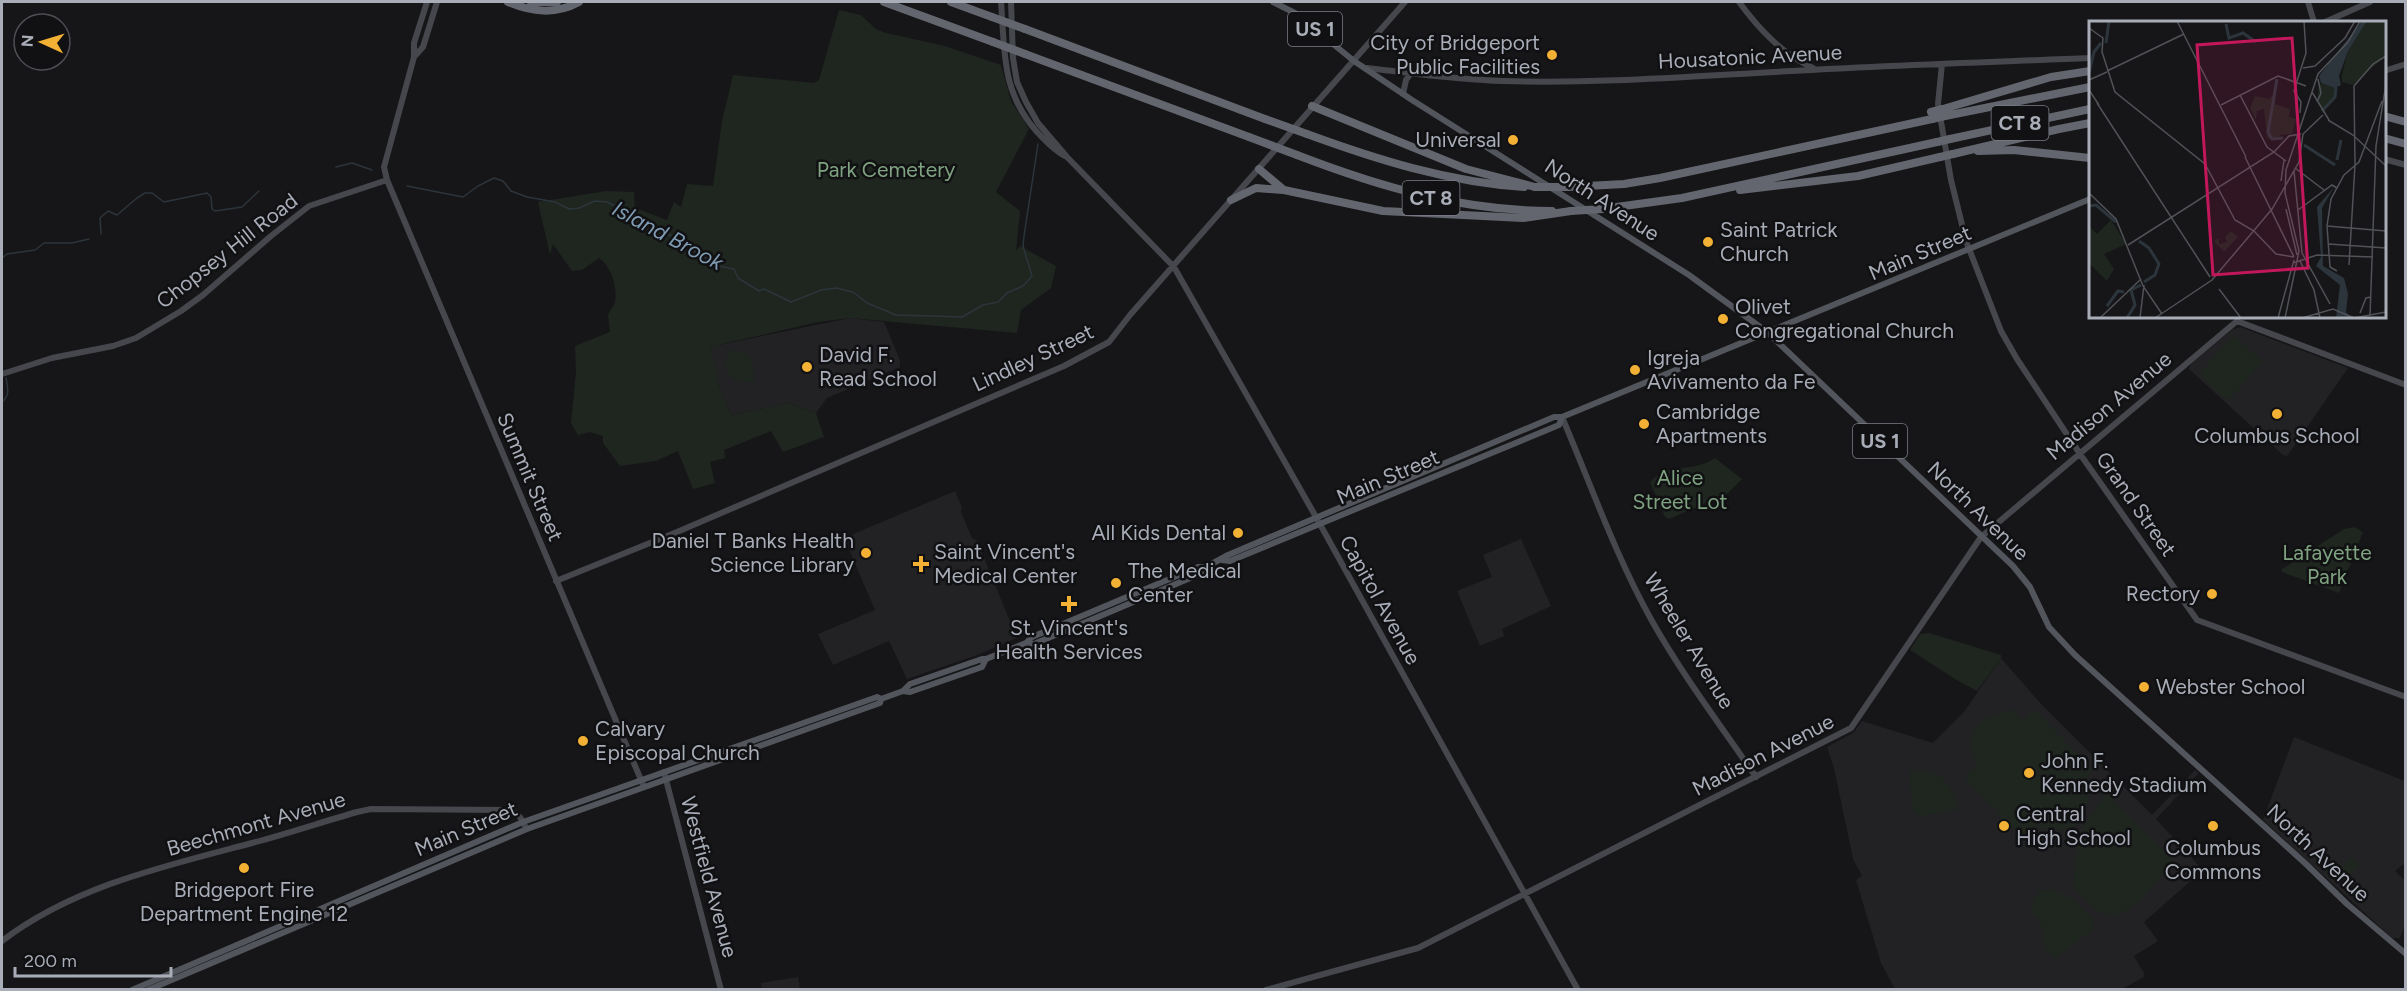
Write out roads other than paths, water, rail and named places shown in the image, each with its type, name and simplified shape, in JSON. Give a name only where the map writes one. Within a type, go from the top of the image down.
[{"type":"highway","points":[[508,2],[532,10],[548,11],[579,2]]},
{"type":"highway","points":[[532,2],[556,2]]},
{"type":"highway","name":"CT 8","points":[[884,2],[1372,183],[1437,199],[1512,210],[1571,211],[1649,204],[2089,109]]},
{"type":"highway","name":"CT 8","points":[[951,2],[1372,158],[1425,172],[1479,182],[1535,187],[1568,187],[1666,177],[1875,132],[1944,112],[2089,87]]},
{"type":"highway","points":[[1944,112],[2051,77],[2089,71]]},
{"type":"highway","points":[[1312,106],[1466,169],[1535,187]]},
{"type":"highway","points":[[2386,116],[2406,122]]},
{"type":"highway","points":[[1700,194],[1838,178],[1883,170],[2089,123]]},
{"type":"highway","points":[[2386,138],[2406,144]]},
{"type":"highway","points":[[1953,154],[2007,150],[2089,158]]},
{"type":"highway","points":[[1259,169],[1284,190]]},
{"type":"highway","points":[[1231,200],[1256,188],[1284,190],[1393,212],[1523,218],[1571,211]]},
{"type":"main road","points":[[387,180],[384,167],[414,57],[414,43],[427,2]]},
{"type":"main road","points":[[414,57],[423,47],[437,2]]},
{"type":"main road","name":"Capitol Avenue","points":[[1001,2],[1005,71],[1013,97],[1030,124],[1055,151],[1066,157]]},
{"type":"main road","name":"Capitol Avenue","points":[[1011,2],[1013,58],[1017,82],[1038,123],[1066,157],[1174,267],[1578,990]]},
{"type":"main road","name":"North Avenue","points":[[1274,2],[1295,13],[1354,61],[1403,94],[1689,275],[1767,332],[2026,581],[2049,627],[2075,655],[2306,864],[2347,904],[2406,954]]},
{"type":"main road","name":"Lindley Street","points":[[556,581],[677,532],[1064,366],[1109,342],[1130,315],[1405,2]]},
{"type":"main road","points":[[1739,2],[1766,36],[1787,53],[1816,69]]},
{"type":"main road","points":[[2308,2],[2314,21]]},
{"type":"main road","points":[[2327,21],[2370,2]]},
{"type":"main road","name":"Housatonic Avenue","points":[[1367,68],[1502,81],[1645,79],[1816,69],[2089,58]]},
{"type":"main road","name":"Grand Street","points":[[1942,64],[1938,89],[1940,119],[1951,180],[1969,250],[2001,331],[2080,454],[2197,620],[2406,697]]},
{"type":"main road","points":[[2386,72],[2406,64]]},
{"type":"main road","points":[[1403,94],[1406,80],[1411,73]]},
{"type":"main road","points":[[2386,159],[2406,165]]},
{"type":"main road","name":"Chopsey Hill Road","points":[[2,374],[52,358],[113,346],[136,338],[203,295],[309,206],[387,180]]},
{"type":"main road","name":"Summit Street","points":[[387,180],[643,784]]},
{"type":"main road","name":"Main Street","points":[[148,990],[527,829],[643,784],[821,720],[880,703],[881,699],[903,691],[910,692],[982,667],[986,659],[1026,643],[1032,637],[1065,623],[1198,567],[1206,567],[1222,560],[1227,555],[1558,424],[1562,417],[2089,200]]},
{"type":"main road","points":[[2237,319],[2406,385]]},
{"type":"main road","name":"Madison Avenue","points":[[1266,990],[1418,948],[1851,728],[1981,537],[2237,319]]},
{"type":"main road","name":"Wheeler Avenue","points":[[1562,417],[1631,581],[1653,622],[1681,668],[1756,777]]},
{"type":"main road","name":"Westfield Avenue","points":[[665,776],[721,990]]},
{"type":"main road","name":"Main Street","points":[[132,990],[523,822],[643,784]]},
{"type":"main road","name":"Beechmont Avenue","points":[[2,941],[16,930],[93,890],[357,812],[371,809],[511,810],[523,822]]},
{"type":"main road","points":[[523,822],[527,829]]},
{"type":"waterway","name":"Island Brook","points":[[407,186],[463,197],[494,178],[503,181],[511,191],[527,197],[555,202],[569,209],[579,208],[595,201],[607,202],[654,225],[719,266],[734,269],[738,278],[759,291],[764,289],[791,302],[821,290],[836,288],[853,292],[867,303],[896,315],[962,317],[983,305],[998,302],[1007,293],[1023,286],[1032,276],[1023,246],[1038,144]]},
{"type":"waterway","name":"Island Brook","points":[[336,167],[352,163],[372,170]]},
{"type":"waterway","name":"Island Brook","points":[[101,234],[100,218],[108,211],[117,215],[145,193],[152,193],[164,202],[207,193],[211,197],[212,209],[215,211],[242,207],[259,191]]},
{"type":"waterway","name":"Island Brook","points":[[2,258],[7,254],[35,250],[44,243],[72,243],[89,239]]},
{"type":"waterway","name":"Island Brook","points":[[2,402],[8,389],[6,378]]},
{"type":"place","name":"City of Bridgeport Public Facilities","points":[[1552,55]]},
{"type":"place","name":"Universal","points":[[1513,140]]},
{"type":"place","name":"Saint Patrick Church","points":[[1708,242]]},
{"type":"place","name":"Olivet Congregational Church","points":[[1723,319]]},
{"type":"place","name":"David F. Read School","points":[[807,367]]},
{"type":"place","name":"Igreja Avivamento da Fe","points":[[1635,370]]},
{"type":"place","name":"Columbus School","points":[[2277,414]]},
{"type":"place","name":"Cambridge Apartments","points":[[1644,424]]},
{"type":"place","name":"All Kids Dental","points":[[1238,533]]},
{"type":"place","name":"Daniel T Banks Health Science Library","points":[[866,553]]},
{"type":"place","name":"Saint Vincent's Medical Center","points":[[921,564]]},
{"type":"place","name":"The Medical Center","points":[[1116,583]]},
{"type":"place","name":"Rectory","points":[[2212,594]]},
{"type":"place","name":"St. Vincent's Health Services","points":[[1069,604]]},
{"type":"place","name":"Webster School","points":[[2144,687]]},
{"type":"place","name":"Calvary Episcopal Church","points":[[583,741]]},
{"type":"place","name":"John F. Kennedy Stadium","points":[[2029,773]]},
{"type":"place","name":"Central High School","points":[[2004,826]]},
{"type":"place","name":"Columbus Commons","points":[[2213,826]]},
{"type":"place","name":"Bridgeport Fire Department Engine 12","points":[[244,868]]},
{"type":"park label","name":"Park Cemetery","points":[[886,170]]},
{"type":"park label","name":"Alice Street Lot","points":[[1680,490]]},
{"type":"park label","name":"Lafayette Park","points":[[2327,565]]}]
